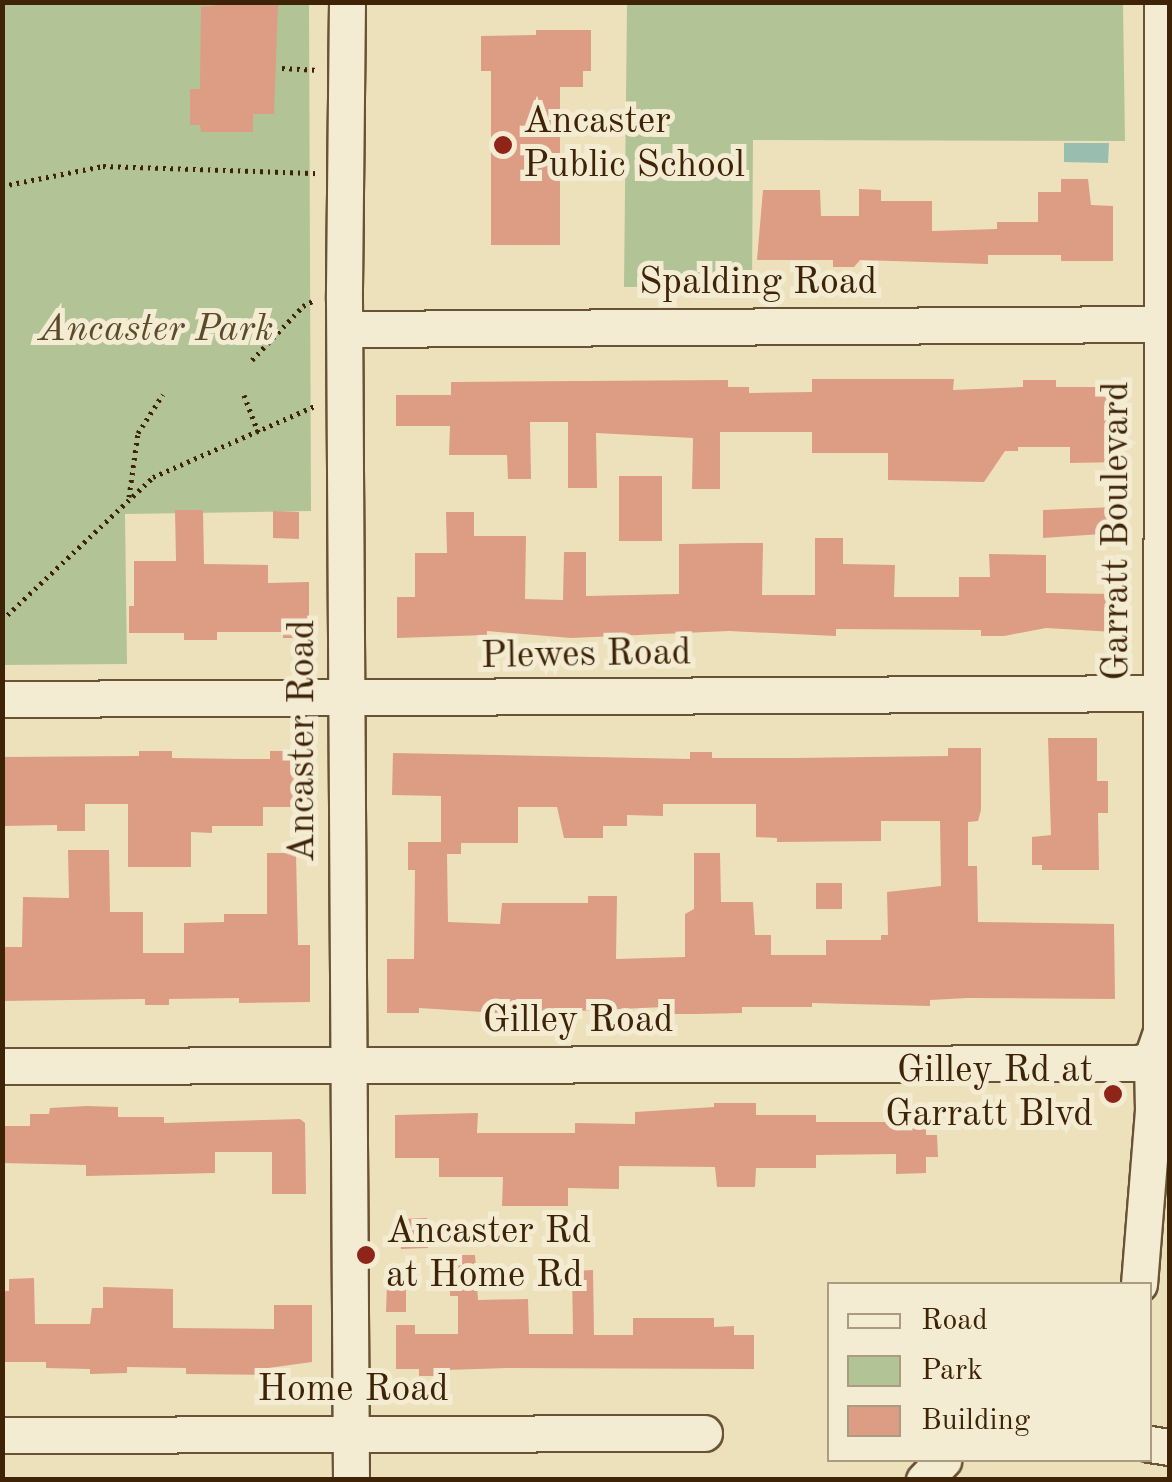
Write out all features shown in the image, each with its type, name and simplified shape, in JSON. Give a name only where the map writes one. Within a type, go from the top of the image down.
[{"type":"street","name":"Ancaster Road","points":[[347,2],[346,698],[352,1480]]},
{"type":"street","name":"Garratt Boulevard","points":[[1139,1282],[1153,1111],[1152,1058],[1161,1032],[1166,693],[1162,2]]},
{"type":"street","name":"Spalding Road","points":[[345,315],[1164,325]]},
{"type":"street","name":"Plewes Road","points":[[2,698],[1166,693]]},
{"type":"street","name":"Gilley Road","points":[[2,1066],[1139,1063],[1152,1058]]},
{"type":"street","name":"Home Road","points":[[2,1435],[704,1433]]},
{"type":"path","points":[[2,186],[103,166],[347,174]]},
{"type":"path","points":[[252,360],[312,300],[345,315]]},
{"type":"path","points":[[2,620],[153,476],[345,392]]},
{"type":"path","points":[[129,497],[138,433],[164,394]]},
{"type":"path","points":[[244,395],[258,432]]},
{"type":"green space","name":"Ancaster Park","points":[[2,3],[309,3],[311,511],[125,514],[127,664],[3,665]]},
{"type":"green space","points":[[627,3],[1123,3],[1125,141],[753,140],[752,286],[624,287]]},
{"type":"shaded area","points":[[1064,143],[1109,143],[1108,163],[1064,162]]},
{"type":"building","points":[[278,4],[274,114],[253,114],[253,132],[201,132],[200,125],[190,125],[190,89],[200,89],[201,7]]},
{"type":"building","points":[[536,30],[591,30],[591,71],[583,71],[583,87],[560,87],[560,245],[491,245],[491,71],[481,71],[481,36],[536,35]]},
{"type":"building","points":[[1061,179],[1088,179],[1091,205],[1113,206],[1113,261],[1061,261],[1061,255],[988,255],[988,264],[860,260],[854,267],[833,267],[833,260],[757,260],[763,190],[820,190],[821,216],[859,216],[859,189],[881,190],[881,201],[932,201],[932,231],[997,229],[997,222],[1038,222],[1038,192],[1061,192]]},
{"type":"building","points":[[812,379],[954,379],[953,390],[1023,387],[1023,380],[1056,380],[1056,387],[1119,387],[1119,462],[1070,463],[1070,447],[1018,447],[1018,451],[1005,451],[984,482],[888,480],[888,453],[812,453],[812,432],[720,432],[720,489],[692,489],[693,438],[596,433],[597,488],[568,488],[568,422],[530,422],[531,479],[508,479],[507,455],[449,455],[450,426],[396,426],[396,395],[451,395],[451,382],[728,380],[728,387],[749,387],[749,393],[812,392]]},
{"type":"building","points":[[619,476],[662,476],[662,541],[619,541]]},
{"type":"building","points":[[1115,507],[1116,533],[1043,538],[1043,510]]},
{"type":"building","points":[[175,510],[203,510],[204,564],[268,565],[268,583],[309,582],[309,638],[283,638],[283,632],[217,632],[217,640],[184,640],[184,633],[129,633],[129,606],[134,606],[134,561],[176,561]]},
{"type":"building","points":[[273,511],[299,512],[299,539],[273,538]]},
{"type":"building","points":[[446,512],[474,512],[474,536],[526,536],[525,599],[563,600],[564,552],[586,552],[586,596],[679,594],[679,544],[741,543],[763,543],[762,595],[815,595],[815,538],[843,538],[843,564],[895,565],[894,597],[959,597],[959,577],[990,577],[989,554],[1046,555],[1046,593],[1116,594],[1116,627],[1114,632],[1046,628],[1004,636],[981,636],[981,630],[836,629],[836,636],[729,631],[571,638],[487,631],[487,635],[397,638],[397,597],[415,597],[415,553],[447,553]]},
{"type":"building","points":[[1048,738],[1097,738],[1097,781],[1108,781],[1108,813],[1098,813],[1099,870],[1042,870],[1042,865],[1032,865],[1032,837],[1051,835]]},
{"type":"building","points":[[948,748],[981,748],[981,810],[978,821],[968,822],[968,866],[977,866],[978,922],[1114,924],[1115,999],[968,998],[930,1000],[930,1006],[812,1003],[812,1007],[742,1007],[742,1013],[696,1014],[664,1014],[664,1007],[512,1014],[419,1008],[419,1013],[387,1013],[387,959],[414,959],[415,870],[408,870],[408,842],[441,842],[441,796],[392,795],[393,753],[690,759],[690,752],[712,752],[712,758],[948,756]],"holes":[[[663,804],[756,804],[756,837],[777,838],[777,842],[881,841],[881,821],[940,821],[941,886],[887,892],[888,935],[881,935],[881,940],[826,940],[826,955],[771,955],[771,935],[755,935],[753,902],[721,902],[720,853],[694,853],[694,909],[685,914],[685,957],[616,959],[617,896],[588,896],[588,903],[502,903],[500,924],[448,922],[447,854],[461,854],[461,843],[518,843],[518,807],[557,807],[564,838],[603,838],[603,826],[627,826],[627,815],[663,816]]]},
{"type":"building","points":[[139,751],[172,751],[172,758],[270,759],[270,751],[305,751],[305,807],[263,807],[263,826],[212,826],[212,833],[191,832],[191,867],[128,867],[128,804],[85,804],[85,831],[57,831],[57,825],[3,826],[2,757],[139,756]]},
{"type":"building","points":[[68,850],[109,850],[110,912],[143,912],[143,953],[184,953],[184,923],[224,922],[224,914],[267,914],[267,853],[296,853],[298,945],[310,945],[310,1002],[239,1003],[239,998],[169,999],[169,1005],[145,1005],[145,999],[2,1001],[2,947],[22,947],[23,897],[69,898]]},
{"type":"building","points":[[816,883],[842,883],[842,909],[816,909]]},
{"type":"building","points":[[714,1103],[756,1103],[756,1115],[816,1115],[816,1122],[926,1122],[926,1135],[937,1135],[938,1157],[926,1157],[926,1173],[896,1174],[896,1154],[816,1155],[816,1168],[756,1168],[755,1187],[717,1187],[715,1167],[619,1166],[619,1189],[568,1188],[568,1206],[502,1206],[503,1177],[439,1177],[439,1158],[395,1158],[395,1115],[478,1113],[477,1133],[575,1133],[575,1123],[635,1124],[635,1112],[714,1107]]},
{"type":"building","points":[[118,1107],[118,1117],[164,1117],[164,1123],[300,1119],[305,1123],[306,1194],[272,1194],[272,1152],[215,1152],[215,1173],[86,1176],[86,1165],[2,1163],[2,1126],[30,1126],[30,1114],[49,1114],[50,1108]]},
{"type":"building","points":[[427,1218],[428,1248],[401,1249],[400,1219]]},
{"type":"building","points":[[449,1255],[475,1255],[478,1300],[528,1299],[529,1334],[573,1334],[572,1271],[593,1270],[594,1335],[633,1335],[633,1318],[714,1318],[714,1327],[734,1326],[734,1335],[754,1335],[754,1369],[507,1368],[446,1370],[446,1376],[419,1376],[419,1369],[396,1369],[396,1325],[415,1325],[415,1334],[458,1334],[458,1296],[450,1296]]},
{"type":"building","points":[[34,1278],[35,1324],[90,1324],[92,1308],[103,1308],[103,1287],[173,1289],[173,1328],[274,1329],[274,1305],[312,1305],[312,1362],[268,1368],[268,1375],[186,1374],[186,1368],[127,1367],[127,1373],[90,1374],[90,1369],[46,1368],[46,1362],[4,1362],[3,1291],[9,1291],[9,1279]]},
{"type":"building","points":[[387,1284],[406,1284],[406,1312],[386,1312]]},
{"type":"place","name":"Ancaster Public School","points":[[503,145]]},
{"type":"place","name":"Gilley Rd at Garratt Blvd","points":[[1113,1094]]},
{"type":"place","name":"Ancaster Rd at Home Rd","points":[[366,1255]]}]
